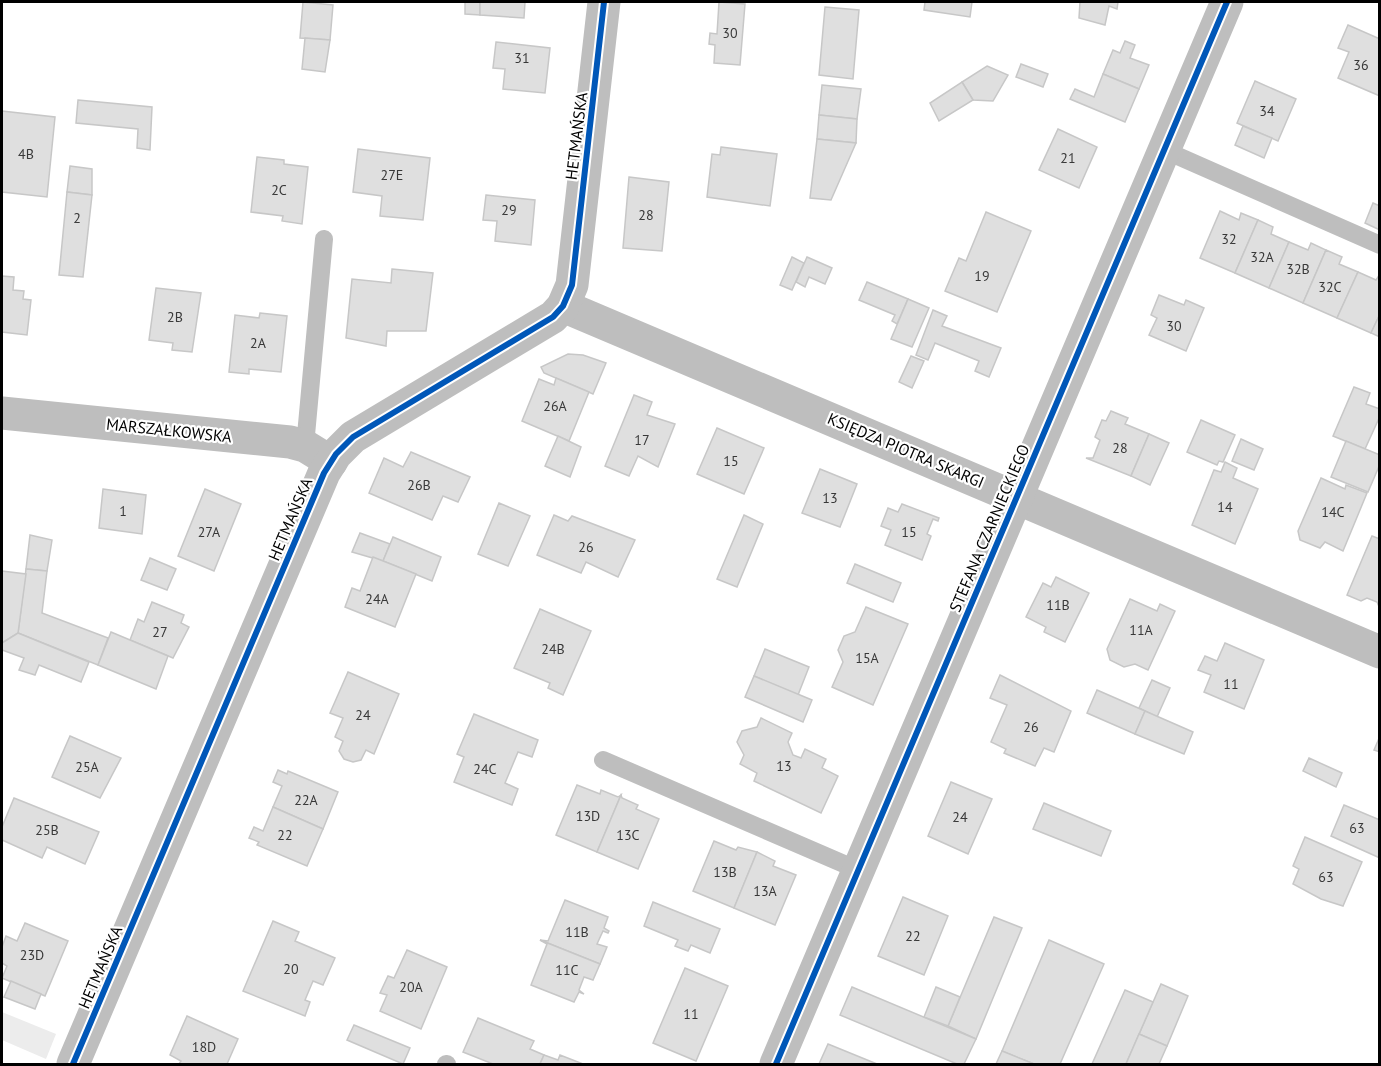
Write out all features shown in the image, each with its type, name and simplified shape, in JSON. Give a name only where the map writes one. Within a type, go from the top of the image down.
[{"type":"street","name":"HETMAŃSKA","points":[[73,1065],[267,605],[318,454],[353,436],[553,317],[563,306],[572,285],[604,2]]},
{"type":"street","name":"STEFANA CZARNIECKIEGO","points":[[776,1065],[1227,2]]},
{"type":"street","name":"KSIĘDZA PIOTRA SKARGI","points":[[563,306],[1380,652]]},
{"type":"street","name":"MARSZAŁKOWSKA","points":[[2,413],[318,454]]},
{"type":"lane","points":[[1164,150],[1380,245]]},
{"type":"lane","points":[[318,454],[324,239]]},
{"type":"lane","points":[[603,760],[858,870]]},
{"type":"shaded area","points":[[2,1012],[56,1034],[46,1059],[2,1040]]},
{"type":"building","points":[[303,2],[333,5],[330,40],[300,38]]},
{"type":"building","points":[[465,2],[480,2],[480,15],[465,14]]},
{"type":"building","points":[[480,2],[525,2],[524,18],[480,15]]},
{"type":"building","points":[[719,2],[745,4],[740,65],[714,63],[715,45],[709,44],[710,33],[717,34]]},
{"type":"building","points":[[925,2],[972,2],[970,17],[924,10]]},
{"type":"building","points":[[1080,2],[1118,2],[1117,9],[1109,6],[1105,25],[1079,18]]},
{"type":"building","points":[[825,7],[859,10],[853,79],[819,75]]},
{"type":"building","points":[[1348,25],[1380,39],[1380,96],[1338,78],[1349,52],[1338,48]]},
{"type":"building","points":[[305,38],[330,40],[325,72],[302,69]]},
{"type":"building","points":[[1125,41],[1135,45],[1130,58],[1149,65],[1139,89],[1103,74],[1113,50],[1120,53]]},
{"type":"building","points":[[496,42],[550,48],[545,93],[503,89],[505,69],[493,68]]},
{"type":"building","points":[[1021,64],[1048,74],[1043,87],[1016,77]]},
{"type":"building","points":[[987,66],[1008,75],[993,101],[973,100],[962,82]]},
{"type":"building","points":[[1103,74],[1139,89],[1125,122],[1070,99],[1075,89],[1094,97]]},
{"type":"building","points":[[1255,81],[1296,99],[1278,141],[1237,123]]},
{"type":"building","points":[[962,82],[973,100],[939,121],[930,103]]},
{"type":"building","points":[[822,85],[861,89],[857,119],[819,115]]},
{"type":"building","points":[[78,100],[152,107],[150,150],[137,148],[138,129],[76,123]]},
{"type":"building","points":[[2,111],[55,117],[47,197],[2,192]]},
{"type":"building","points":[[819,115],[857,119],[856,143],[817,139]]},
{"type":"building","points":[[1243,126],[1272,138],[1264,158],[1235,145]]},
{"type":"building","points":[[1058,129],[1097,147],[1079,188],[1039,170]]},
{"type":"building","points":[[817,139],[856,143],[831,200],[810,198]]},
{"type":"building","points":[[721,147],[777,154],[770,206],[707,197],[712,154],[720,155]]},
{"type":"building","points":[[358,149],[430,158],[423,220],[380,216],[382,196],[353,192]]},
{"type":"building","points":[[257,157],[284,160],[284,164],[308,167],[302,224],[282,221],[283,216],[251,212]]},
{"type":"building","points":[[70,166],[92,169],[92,195],[67,192]]},
{"type":"building","points":[[629,177],[669,182],[662,251],[623,248]]},
{"type":"building","points":[[67,192],[92,195],[83,277],[59,275]]},
{"type":"building","points":[[486,195],[535,200],[531,245],[495,241],[497,221],[483,220]]},
{"type":"building","points":[[1373,203],[1380,206],[1380,230],[1365,223]]},
{"type":"building","points":[[1220,211],[1239,220],[1241,213],[1258,220],[1235,273],[1200,258]]},
{"type":"building","points":[[986,212],[1031,231],[997,312],[945,291],[959,258],[966,261]]},
{"type":"building","points":[[1258,220],[1273,227],[1271,234],[1289,242],[1269,288],[1235,273]]},
{"type":"building","points":[[1289,242],[1308,250],[1311,243],[1326,250],[1303,303],[1269,288]]},
{"type":"building","points":[[1326,250],[1342,257],[1339,264],[1358,272],[1337,318],[1303,303]]},
{"type":"building","points":[[792,257],[804,263],[792,290],[780,285]]},
{"type":"building","points":[[807,257],[832,268],[825,284],[809,277],[805,287],[796,282]]},
{"type":"building","points":[[392,269],[433,273],[426,331],[387,331],[386,346],[346,338],[352,279],[391,283]]},
{"type":"building","points":[[1358,272],[1376,280],[1380,274],[1380,314],[1371,333],[1337,318]]},
{"type":"building","points":[[2,276],[14,277],[13,290],[24,291],[23,299],[31,300],[27,335],[2,332]]},
{"type":"building","points":[[867,282],[908,299],[897,324],[892,321],[895,315],[859,300]]},
{"type":"building","points":[[156,288],[201,293],[192,352],[172,350],[173,343],[149,340]]},
{"type":"building","points":[[1159,295],[1184,305],[1186,300],[1204,308],[1186,351],[1149,335],[1157,318],[1151,315]]},
{"type":"building","points":[[908,299],[929,308],[912,347],[891,339]]},
{"type":"building","points":[[933,310],[947,316],[942,326],[1001,348],[989,377],[975,371],[979,361],[935,343],[928,360],[916,355]]},
{"type":"building","points":[[260,313],[287,316],[281,372],[249,369],[249,374],[229,372],[235,315],[259,318]]},
{"type":"building","points":[[1380,314],[1380,337],[1371,333]]},
{"type":"building","points":[[568,354],[583,355],[606,363],[593,394],[544,373],[541,367]]},
{"type":"building","points":[[911,356],[924,361],[912,388],[899,382]]},
{"type":"building","points":[[556,378],[589,392],[569,441],[522,421],[539,379],[554,385]]},
{"type":"building","points":[[1354,387],[1370,393],[1366,404],[1380,409],[1380,416],[1365,449],[1333,436]]},
{"type":"building","points":[[634,395],[652,402],[647,415],[675,424],[658,467],[638,456],[629,476],[605,466]]},
{"type":"building","points":[[1111,411],[1128,418],[1125,424],[1149,434],[1131,476],[1086,458],[1093,458],[1100,440],[1095,437],[1102,420],[1106,421]]},
{"type":"building","points":[[1201,420],[1235,435],[1223,462],[1219,461],[1217,465],[1187,452]]},
{"type":"building","points":[[717,428],[764,448],[744,494],[697,474]]},
{"type":"building","points":[[1149,434],[1169,443],[1150,485],[1131,476]]},
{"type":"building","points":[[558,436],[581,447],[570,477],[545,466]]},
{"type":"building","points":[[1241,439],[1263,449],[1254,470],[1232,461]]},
{"type":"building","points":[[1346,441],[1380,455],[1380,464],[1368,492],[1331,477]]},
{"type":"building","points":[[411,452],[470,477],[458,502],[443,496],[432,520],[369,493],[384,458],[403,467]]},
{"type":"building","points":[[1225,462],[1237,468],[1233,478],[1258,489],[1235,544],[1192,525],[1214,470],[1221,472]]},
{"type":"building","points":[[820,469],[857,484],[840,527],[802,513]]},
{"type":"building","points":[[1321,478],[1345,489],[1346,485],[1367,493],[1343,551],[1325,542],[1320,548],[1300,540],[1298,531]]},
{"type":"building","points":[[103,489],[146,495],[142,534],[99,528]]},
{"type":"building","points":[[205,489],[241,504],[214,571],[178,556]]},
{"type":"building","points":[[499,503],[530,516],[508,566],[478,554]]},
{"type":"building","points":[[902,504],[939,518],[938,521],[933,519],[927,534],[931,536],[922,560],[885,545],[891,530],[881,526],[888,508],[898,512]]},
{"type":"building","points":[[554,515],[568,521],[572,516],[635,540],[618,577],[586,562],[581,573],[537,555]]},
{"type":"building","points":[[744,515],[763,524],[737,587],[717,579]]},
{"type":"building","points":[[360,533],[390,544],[383,561],[352,552]]},
{"type":"building","points":[[30,535],[52,540],[47,571],[26,569]]},
{"type":"building","points":[[1372,536],[1380,539],[1380,609],[1377,602],[1367,598],[1361,601],[1347,595]]},
{"type":"building","points":[[393,537],[441,557],[432,581],[383,561]]},
{"type":"building","points":[[373,557],[416,574],[395,627],[345,607],[352,588],[360,591]]},
{"type":"building","points":[[150,558],[176,569],[167,590],[141,580]]},
{"type":"building","points":[[855,564],[901,583],[893,602],[847,583]]},
{"type":"building","points":[[26,569],[47,571],[42,613],[108,638],[98,665],[18,633]]},
{"type":"building","points":[[2,571],[26,574],[18,633],[2,643]]},
{"type":"building","points":[[1056,577],[1089,593],[1065,642],[1044,632],[1046,627],[1026,617],[1043,583],[1051,587]]},
{"type":"building","points":[[1130,599],[1157,611],[1160,604],[1175,611],[1148,670],[1135,664],[1124,667],[1110,660],[1107,649]]},
{"type":"building","points":[[152,602],[184,615],[181,623],[189,627],[173,658],[130,640],[138,619],[144,622]]},
{"type":"building","points":[[866,607],[908,624],[873,705],[832,687],[843,662],[838,650],[844,636],[855,632]]},
{"type":"building","points":[[540,609],[591,631],[563,695],[548,688],[550,683],[514,668]]},
{"type":"building","points":[[111,632],[168,656],[156,689],[98,665]]},
{"type":"building","points":[[18,633],[89,662],[81,682],[39,665],[35,675],[19,670],[24,658],[2,650],[2,643]]},
{"type":"building","points":[[1225,643],[1264,660],[1244,709],[1204,692],[1211,675],[1198,670],[1205,656],[1217,661]]},
{"type":"building","points":[[765,649],[809,667],[798,695],[754,676]]},
{"type":"building","points":[[348,672],[399,694],[374,754],[366,750],[361,760],[353,762],[344,759],[339,751],[343,741],[335,737],[343,718],[330,713]]},
{"type":"building","points":[[1000,675],[1071,711],[1054,752],[1044,748],[1035,766],[1004,753],[1006,749],[991,742],[1007,705],[990,698]]},
{"type":"building","points":[[754,676],[812,700],[803,722],[745,697]]},
{"type":"building","points":[[1152,680],[1170,688],[1157,717],[1139,708]]},
{"type":"building","points":[[1097,690],[1145,711],[1135,734],[1087,713]]},
{"type":"building","points":[[1145,711],[1193,732],[1184,754],[1135,734]]},
{"type":"building","points":[[474,714],[538,740],[532,757],[518,752],[505,783],[518,789],[512,805],[454,782],[464,757],[457,754]]},
{"type":"building","points":[[761,718],[792,733],[788,742],[793,755],[801,758],[805,749],[826,759],[822,768],[838,776],[821,813],[754,781],[757,773],[740,764],[744,755],[737,742],[742,731],[757,727]]},
{"type":"building","points":[[70,736],[121,758],[100,798],[52,777]]},
{"type":"building","points":[[1380,736],[1380,752],[1374,750]]},
{"type":"building","points":[[1309,758],[1342,773],[1336,787],[1303,771]]},
{"type":"building","points":[[278,770],[287,774],[288,771],[338,792],[323,829],[273,807],[282,786],[273,782]]},
{"type":"building","points":[[951,782],[992,799],[968,854],[928,836]]},
{"type":"building","points":[[577,785],[600,794],[601,790],[618,797],[621,795],[597,852],[556,835]]},
{"type":"building","points":[[621,795],[622,798],[638,805],[636,809],[659,819],[638,869],[597,852]]},
{"type":"building","points":[[14,798],[99,832],[85,864],[47,847],[42,858],[2,840],[2,827]]},
{"type":"building","points":[[1044,803],[1111,831],[1101,856],[1033,829]]},
{"type":"building","points":[[1344,805],[1380,820],[1380,858],[1331,836]]},
{"type":"building","points":[[273,807],[323,829],[307,866],[257,845],[259,842],[249,838],[254,827],[263,831]]},
{"type":"building","points":[[1305,837],[1362,862],[1343,906],[1321,899],[1293,884],[1299,869],[1293,866]]},
{"type":"building","points":[[714,841],[736,850],[738,847],[757,852],[734,908],[693,891]]},
{"type":"building","points":[[757,852],[775,861],[773,866],[796,875],[775,925],[734,908]]},
{"type":"building","points":[[903,897],[948,916],[924,975],[878,956]]},
{"type":"building","points":[[565,900],[608,917],[604,928],[609,931],[608,933],[603,931],[597,944],[607,947],[600,964],[540,940],[548,941]]},
{"type":"building","points":[[653,902],[720,929],[710,953],[691,945],[688,951],[675,946],[678,940],[644,926]]},
{"type":"building","points":[[994,917],[1022,928],[976,1039],[948,1026]]},
{"type":"building","points":[[273,921],[299,932],[295,941],[335,958],[323,985],[313,981],[305,1000],[310,1002],[305,1016],[243,991]]},
{"type":"building","points":[[25,923],[68,941],[45,996],[2,978],[7,966],[2,963],[2,947],[6,936],[17,941]]},
{"type":"building","points":[[540,940],[600,964],[593,980],[584,977],[579,990],[584,994],[579,992],[574,1002],[531,985],[547,944]]},
{"type":"building","points":[[1049,940],[1104,964],[1060,1064],[1034,1064],[1002,1051]]},
{"type":"building","points":[[407,950],[447,967],[421,1029],[380,1011],[387,995],[380,993],[388,976],[394,978]]},
{"type":"building","points":[[685,968],[728,986],[696,1061],[653,1043]]},
{"type":"building","points":[[11,981],[41,994],[35,1009],[4,997]]},
{"type":"building","points":[[1161,984],[1188,996],[1167,1046],[1139,1034]]},
{"type":"building","points":[[852,987],[976,1039],[964,1064],[957,1064],[840,1015]]},
{"type":"building","points":[[936,987],[960,997],[948,1026],[924,1017]]},
{"type":"building","points":[[1125,990],[1153,1002],[1126,1064],[1092,1064]]},
{"type":"building","points":[[187,1016],[238,1039],[227,1064],[179,1064],[181,1061],[170,1055]]},
{"type":"building","points":[[478,1018],[534,1041],[530,1049],[544,1055],[540,1064],[493,1064],[463,1052]]},
{"type":"building","points":[[354,1025],[410,1048],[403,1064],[347,1040]]},
{"type":"building","points":[[1139,1034],[1167,1046],[1159,1064],[1126,1064]]},
{"type":"building","points":[[828,1044],[877,1064],[819,1064]]},
{"type":"building","points":[[1002,1051],[1034,1064],[996,1064]]},
{"type":"building","points":[[544,1055],[558,1060],[560,1055],[583,1064],[540,1064]]},
{"type":"cycle path","points":[[73,1064],[324,473],[336,454],[353,437],[553,317],[563,306],[572,285],[604,2]]},
{"type":"cycle path","points":[[776,1064],[1227,2]]}]
